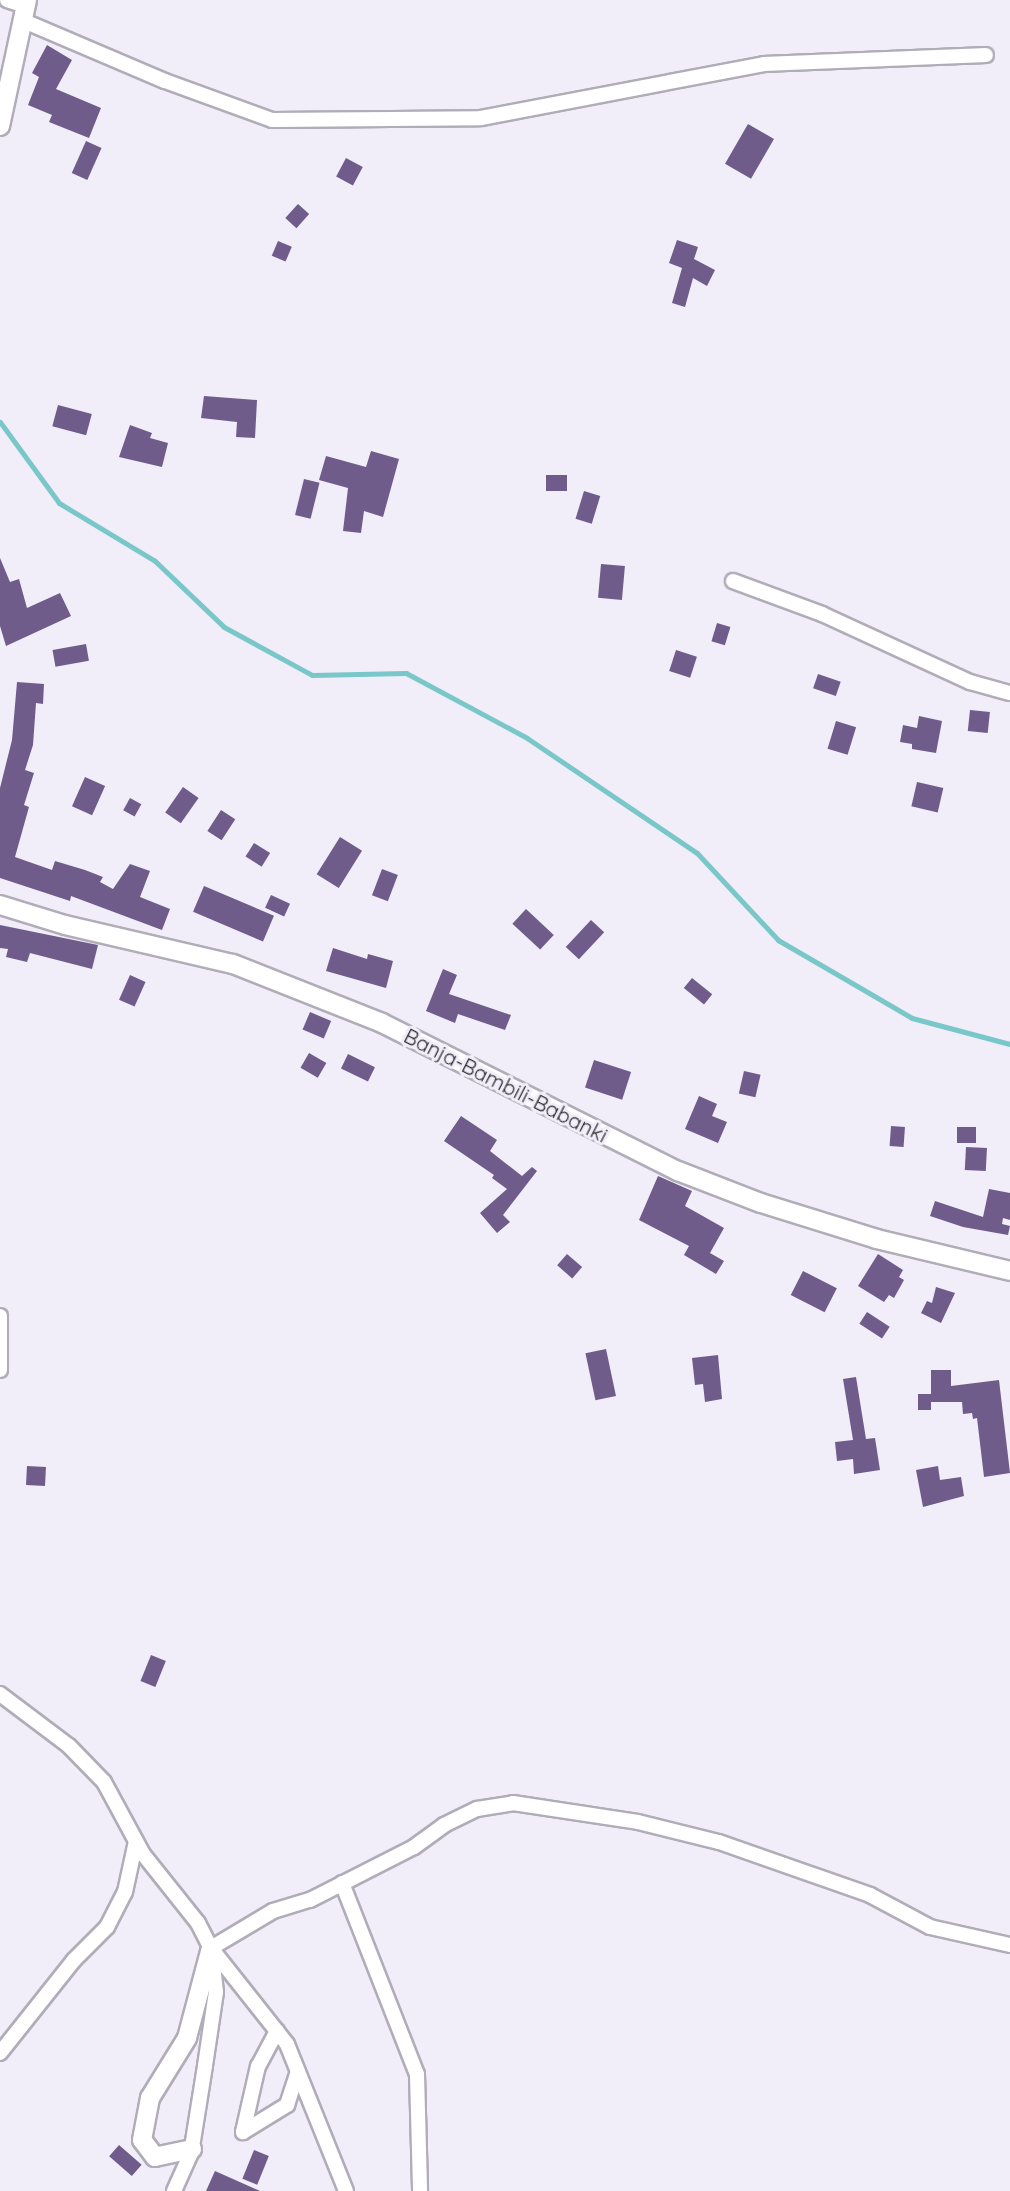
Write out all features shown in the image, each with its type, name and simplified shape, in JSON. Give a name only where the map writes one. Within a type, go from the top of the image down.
[{"type":"street","points":[[7,0],[165,81],[272,120],[481,118],[764,64],[986,55]]},
{"type":"street","points":[[0,126],[26,9]]},
{"type":"street","points":[[733,581],[822,614],[970,682],[1010,693]]},
{"type":"street","name":"Banja-Bambili-Babanki","points":[[0,905],[65,925],[233,964],[382,1023],[678,1171],[761,1203],[877,1239],[1010,1271]]},
{"type":"street","points":[[0,1317],[0,1370]]},
{"type":"street","points":[[0,1694],[69,1746],[104,1782],[136,1841],[198,1923],[211,1948],[287,2044],[346,2191]]},
{"type":"street","points":[[192,2149],[155,2157],[142,2140],[150,2098],[187,2038],[211,1948],[273,1911],[310,1900],[414,1847],[444,1825],[477,1809],[513,1803],[638,1822],[719,1842],[870,1895],[930,1927],[1010,1945]]},
{"type":"street","points":[[0,2053],[74,1960],[107,1927],[125,1892],[136,1841]]},
{"type":"street","points":[[342,1883],[417,2074],[420,2191]]},
{"type":"street","points":[[174,2191],[192,2149],[216,1992],[211,1948]]},
{"type":"street","points":[[277,2031],[258,2066],[243,2132],[287,2105],[298,2072]]},
{"type":"building","points":[[47,45],[72,60],[56,89],[101,108],[89,138],[49,122],[52,115],[28,105],[39,77],[32,73]]},
{"type":"building","points":[[748,124],[774,139],[751,179],[725,164]]},
{"type":"building","points":[[86,141],[102,148],[87,180],[72,173]]},
{"type":"building","points":[[346,158],[363,167],[353,185],[336,177]]},
{"type":"building","points":[[298,204],[309,214],[296,228],[285,218]]},
{"type":"building","points":[[677,240],[698,247],[694,259],[715,270],[707,286],[693,278],[685,307],[672,303],[682,268],[669,263]]},
{"type":"building","points":[[278,241],[292,247],[286,262],[272,256]]},
{"type":"building","points":[[204,396],[257,400],[255,438],[236,437],[237,422],[201,418]]},
{"type":"building","points":[[58,405],[92,414],[86,435],[52,426]]},
{"type":"building","points":[[130,425],[152,433],[150,438],[168,443],[162,467],[119,457]]},
{"type":"building","points":[[371,451],[399,459],[383,517],[364,511],[361,533],[343,531],[348,488],[319,480],[326,456],[366,467]]},
{"type":"building","points":[[546,475],[567,475],[567,491],[546,491]]},
{"type":"building","points":[[304,479],[320,483],[311,519],[295,515]]},
{"type":"building","points":[[584,491],[600,496],[592,524],[576,519]]},
{"type":"building","points":[[0,558],[10,582],[19,579],[27,608],[60,593],[71,616],[6,646],[0,626]]},
{"type":"building","points":[[601,564],[625,566],[622,600],[598,598]]},
{"type":"building","points":[[717,623],[730,627],[725,645],[711,641]]},
{"type":"building","points":[[86,644],[89,661],[55,667],[53,650]]},
{"type":"building","points":[[676,650],[697,657],[690,678],[669,671]]},
{"type":"building","points":[[818,674],[841,682],[836,696],[813,688]]},
{"type":"building","points":[[17,682],[44,684],[43,704],[36,703],[33,745],[25,770],[34,773],[24,805],[29,807],[15,857],[52,870],[55,861],[85,870],[103,877],[100,882],[113,889],[130,864],[150,871],[140,897],[170,909],[162,930],[71,896],[70,901],[0,878],[0,788],[12,740]]},
{"type":"building","points":[[970,710],[990,712],[988,733],[968,731]]},
{"type":"building","points":[[919,716],[942,721],[936,753],[912,749],[912,744],[900,742],[903,725],[917,728]]},
{"type":"building","points":[[836,721],[856,727],[848,755],[828,749]]},
{"type":"building","points":[[85,777],[105,786],[92,815],[72,806]]},
{"type":"building","points":[[917,782],[943,788],[938,812],[911,806]]},
{"type":"building","points":[[183,787],[199,798],[181,823],[165,812]]},
{"type":"building","points":[[130,798],[141,804],[135,817],[123,810]]},
{"type":"building","points":[[221,810],[235,819],[222,840],[207,831]]},
{"type":"building","points":[[340,837],[362,851],[339,888],[317,874]]},
{"type":"building","points":[[254,843],[270,853],[262,867],[246,857]]},
{"type":"building","points":[[382,869],[398,875],[388,901],[372,895]]},
{"type":"building","points":[[204,886],[274,916],[263,941],[193,912]]},
{"type":"building","points":[[271,895],[290,904],[284,917],[265,908]]},
{"type":"building","points":[[526,909],[554,935],[540,950],[512,924]]},
{"type":"building","points":[[591,920],[604,932],[579,959],[566,947]]},
{"type":"building","points":[[0,925],[98,945],[92,969],[30,953],[27,962],[6,957],[8,949],[0,948]]},
{"type":"building","points":[[333,948],[367,959],[368,954],[393,961],[386,988],[326,971]]},
{"type":"building","points":[[443,969],[457,975],[449,994],[511,1015],[505,1030],[458,1014],[455,1023],[426,1011]]},
{"type":"building","points":[[130,975],[146,982],[135,1007],[119,1000]]},
{"type":"building","points":[[692,978],[712,994],[704,1004],[684,988]]},
{"type":"building","points":[[310,1012],[331,1021],[324,1038],[303,1029]]},
{"type":"building","points":[[309,1053],[326,1063],[318,1078],[300,1068]]},
{"type":"building","points":[[348,1054],[375,1067],[368,1082],[341,1068]]},
{"type":"building","points":[[594,1060],[631,1072],[622,1100],[585,1088]]},
{"type":"building","points":[[744,1071],[761,1075],[755,1097],[739,1093]]},
{"type":"building","points":[[699,1096],[717,1104],[712,1116],[727,1122],[718,1143],[685,1129]]},
{"type":"building","points":[[461,1116],[497,1140],[490,1151],[522,1176],[532,1167],[537,1171],[503,1215],[510,1222],[497,1233],[480,1213],[507,1189],[492,1178],[494,1175],[444,1141]]},
{"type":"building","points":[[891,1126],[905,1127],[904,1147],[890,1146]]},
{"type":"building","points":[[957,1127],[976,1127],[976,1143],[957,1143]]},
{"type":"building","points":[[966,1147],[987,1148],[986,1171],[965,1170]]},
{"type":"building","points":[[658,1176],[692,1191],[685,1206],[724,1228],[710,1253],[724,1261],[716,1274],[684,1255],[689,1246],[639,1220]]},
{"type":"building","points":[[989,1189],[1010,1193],[1010,1220],[1003,1218],[1002,1224],[1010,1226],[1008,1235],[963,1227],[930,1216],[935,1201],[983,1217]]},
{"type":"building","points":[[567,1254],[582,1267],[572,1278],[557,1265]]},
{"type":"building","points":[[878,1254],[903,1270],[899,1277],[904,1280],[894,1298],[889,1295],[884,1302],[858,1286]]},
{"type":"building","points":[[803,1271],[837,1288],[825,1312],[791,1295]]},
{"type":"building","points":[[936,1287],[955,1293],[941,1323],[921,1313],[927,1301],[932,1303]]},
{"type":"building","points":[[867,1312],[890,1327],[882,1338],[859,1324]]},
{"type":"building","points":[[606,1349],[616,1396],[595,1400],[585,1353]]},
{"type":"building","points":[[718,1355],[722,1399],[705,1402],[703,1384],[695,1385],[692,1358]]},
{"type":"building","points":[[931,1370],[951,1370],[951,1386],[999,1380],[1010,1473],[984,1477],[977,1418],[973,1419],[972,1413],[963,1414],[962,1402],[931,1402],[931,1410],[918,1410],[918,1394],[931,1394]]},
{"type":"building","points":[[856,1377],[866,1439],[875,1438],[880,1470],[854,1474],[853,1459],[837,1461],[835,1442],[853,1440],[843,1379]]},
{"type":"building","points":[[27,1466],[46,1467],[45,1486],[26,1485]]},
{"type":"building","points":[[938,1466],[940,1480],[961,1477],[964,1496],[923,1507],[916,1470]]},
{"type":"building","points":[[151,1655],[166,1661],[155,1687],[141,1681]]},
{"type":"building","points":[[119,2145],[142,2165],[132,2176],[109,2156]]},
{"type":"building","points":[[254,2150],[269,2156],[257,2185],[242,2179]]},
{"type":"building","points":[[215,2171],[260,2191],[206,2191]]},
{"type":"waterway","points":[[0,422],[59,503],[155,561],[224,627],[312,675],[406,673],[527,738],[697,853],[778,940],[912,1018],[1010,1044]]}]
